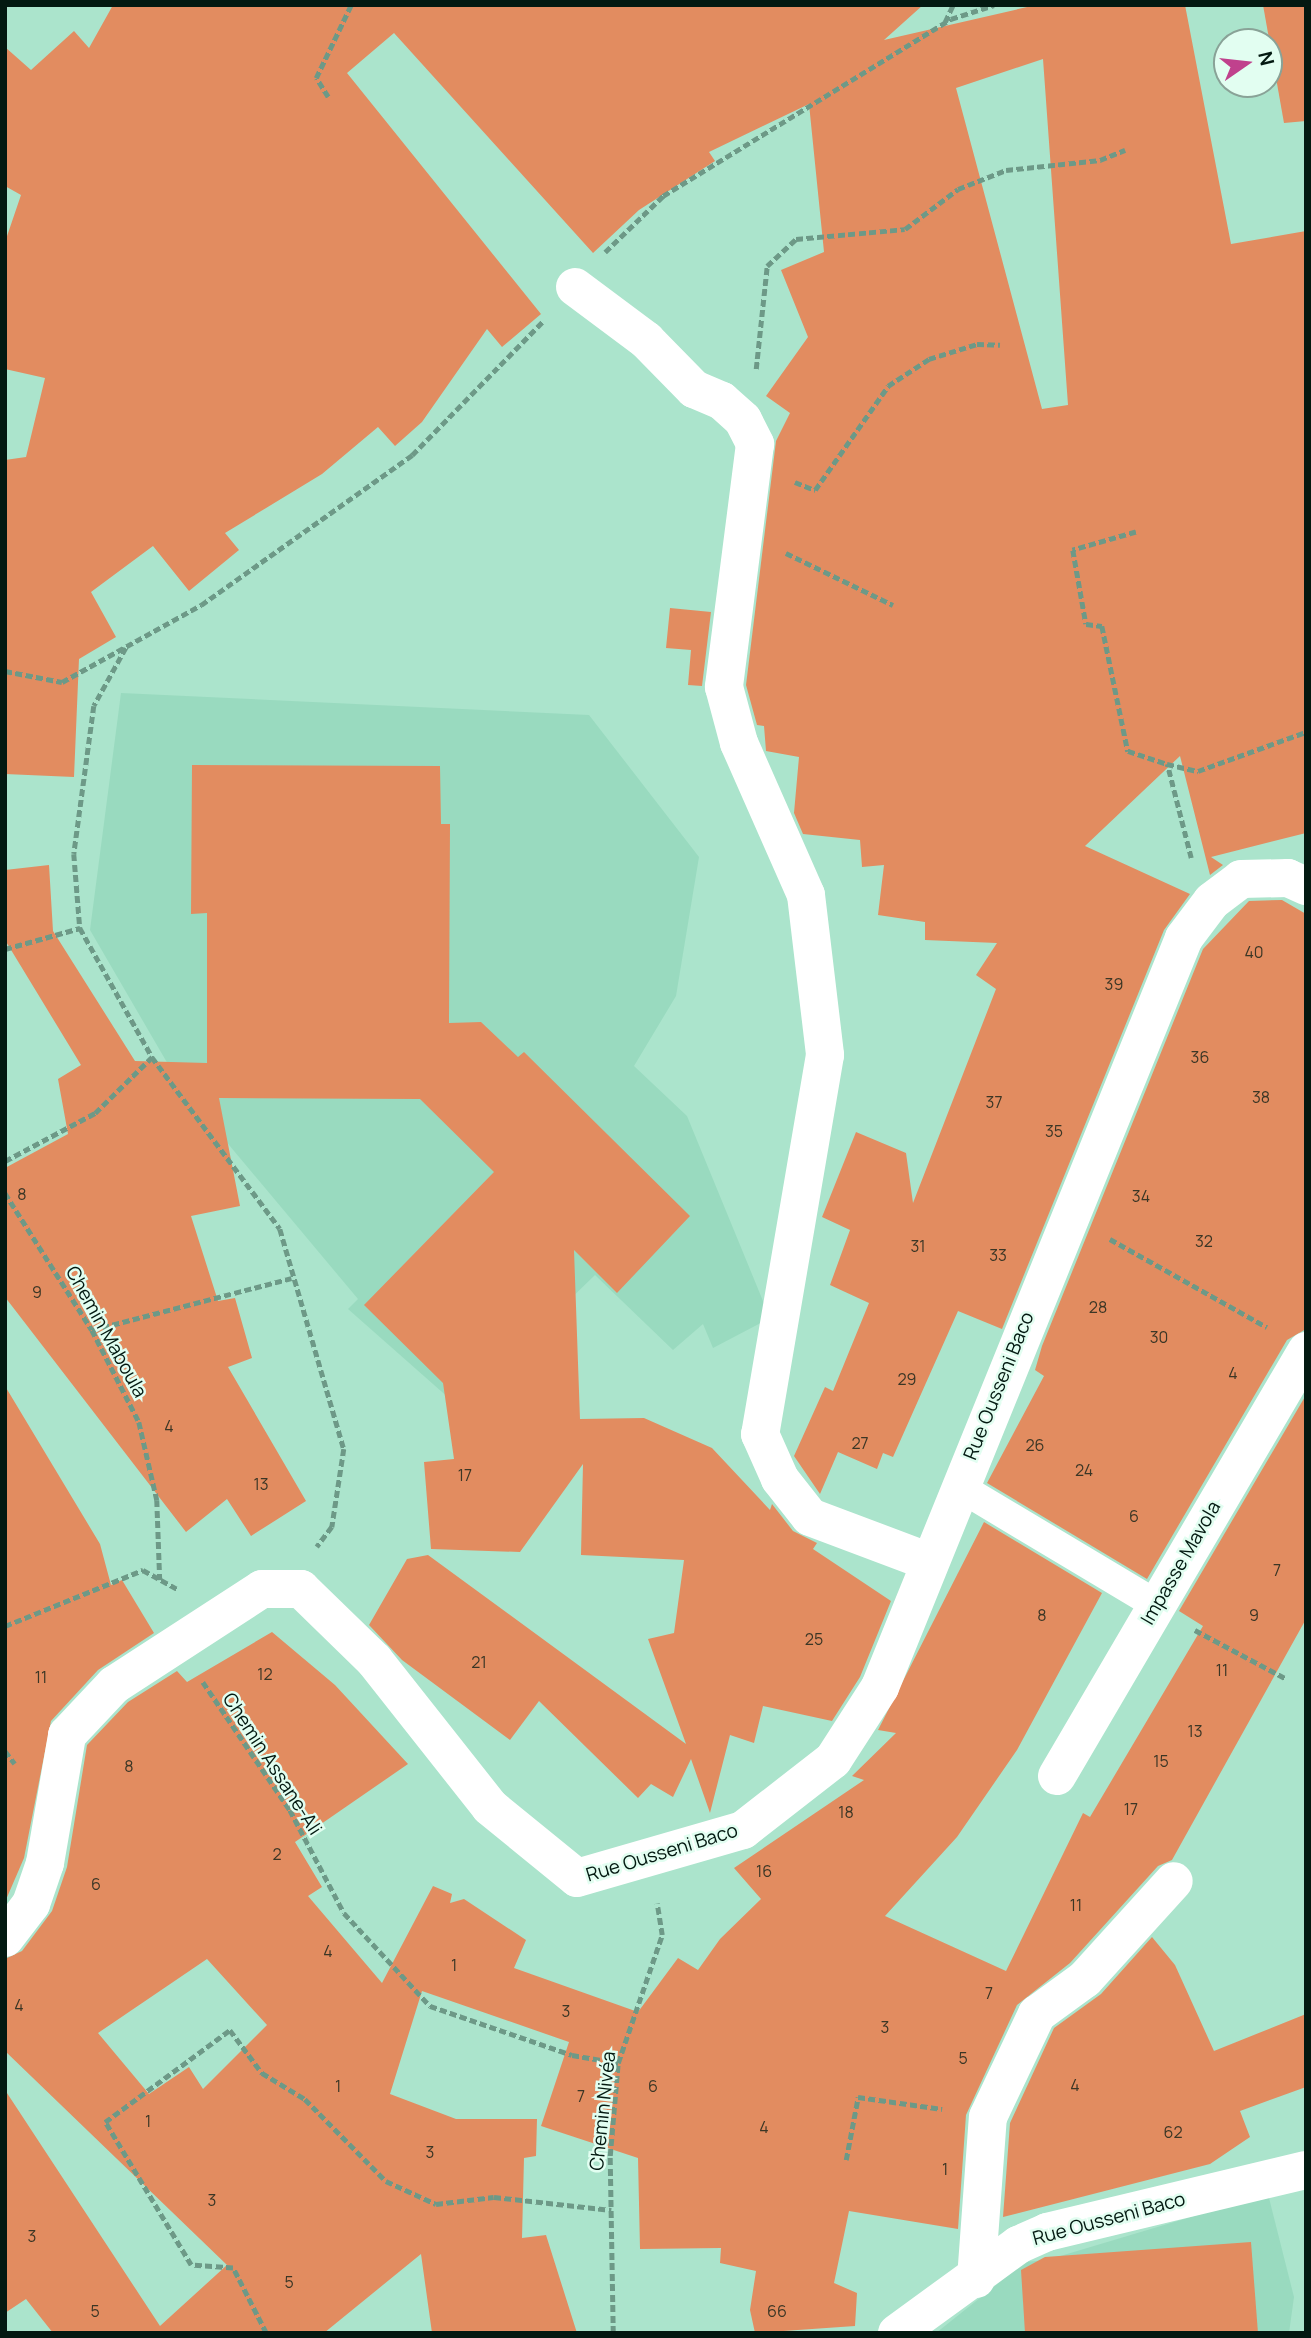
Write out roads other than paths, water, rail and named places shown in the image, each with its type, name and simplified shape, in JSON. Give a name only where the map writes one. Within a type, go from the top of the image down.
[{"type":"street","points":[[575,287],[646,340],[694,389],[722,401],[743,421],[755,444],[724,687],[739,743],[806,895],[825,1055],[761,1434],[779,1479],[810,1517],[927,1561]]},
{"type":"street","name":"Rue Ousseni Baco","points":[[5,1938],[31,1904],[45,1863],[67,1735],[114,1685],[262,1589],[301,1589],[374,1660],[490,1807],[578,1878],[743,1830],[833,1760],[880,1687],[927,1561],[1184,938],[1212,901],[1241,879],[1288,878],[1306,886]]},
{"type":"street","name":"Impasse Mavola","points":[[1057,1776],[1155,1607],[1294,1343]]},
{"type":"street","points":[[976,2279],[988,2117],[1037,2014],[1085,1979],[1174,1881]]},
{"type":"street","name":"Rue Ousseni Baco","points":[[897,2333],[1047,2232],[1306,2170]]},
{"type":"lane","points":[[958,1486],[1155,1607]]}]
